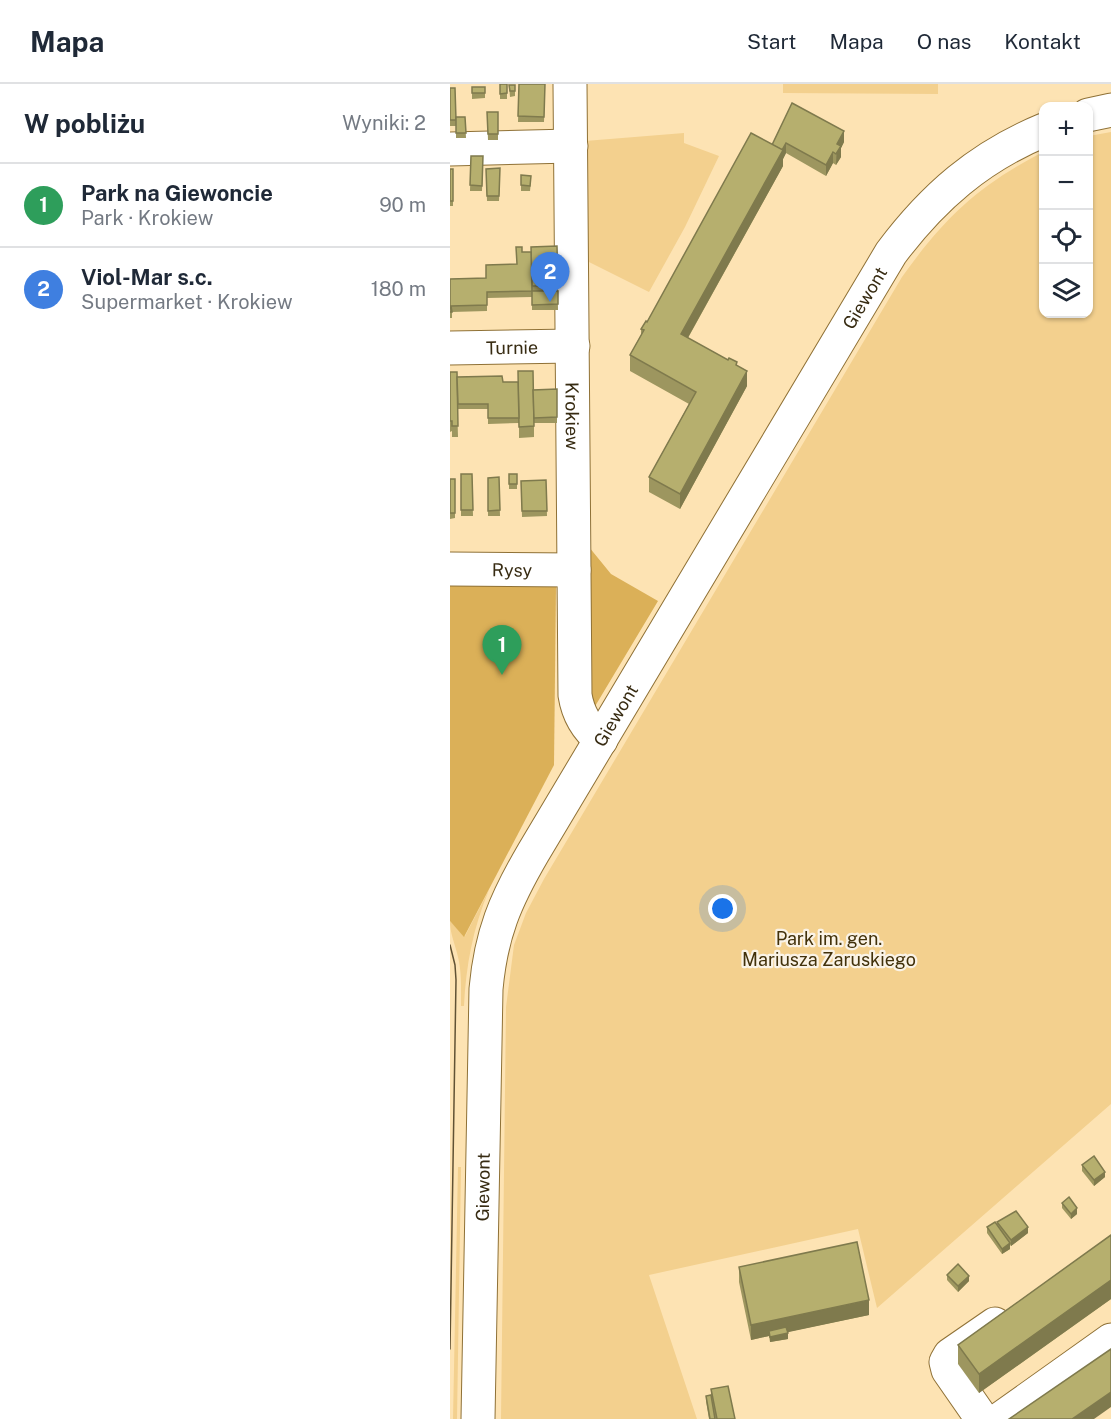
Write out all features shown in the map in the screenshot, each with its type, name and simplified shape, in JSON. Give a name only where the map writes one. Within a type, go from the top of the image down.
[{"type":"street","name":"Krokiew","points":[[570,84],[577,707],[587,727],[601,740]]},
{"type":"street","points":[[1093,114],[1111,110]]},
{"type":"street","name":"Giewont","points":[[478,1419],[485,1033],[489,963],[499,922],[517,880],[891,253],[912,226],[959,179],[990,157],[1039,132]]},
{"type":"street","points":[[450,149],[571,146]]},
{"type":"street","name":"Turnie","points":[[450,348],[573,346]]},
{"type":"street","name":"Rysy","points":[[450,569],[574,570]]},
{"type":"street","points":[[982,1419],[948,1370],[946,1362],[950,1355],[1016,1309]]},
{"type":"street","points":[[1000,1419],[1111,1341]]},
{"type":"green space","points":[[783,84],[938,84],[938,94],[783,93]]},
{"type":"green space","name":"Park im. gen. Mariusza Zaruskiego","points":[[1111,132],[1111,1104],[877,1308],[858,1229],[649,1275],[697,1419],[501,1419],[506,1007],[514,945],[526,913],[544,879],[902,277],[933,237],[964,205],[1000,177],[1039,154],[1039,318],[1093,318],[1093,135]]},
{"type":"green space","points":[[684,133],[684,143],[719,156],[685,227],[649,292],[587,261],[585,141]]},
{"type":"green space","points":[[489,890],[475,933],[466,976],[464,1006],[461,1006],[460,966],[450,921],[465,936]]},
{"type":"green space","points":[[458,1167],[461,1167],[457,1419],[453,1419]]},
{"type":"shaded area","points":[[589,547],[611,574],[658,601],[591,713]]},
{"type":"shaded area","points":[[450,586],[556,586],[554,765],[464,937],[450,921]]},
{"type":"building","points":[[500,84],[507,84],[507,93],[500,94]]},
{"type":"building","points":[[519,84],[545,84],[544,117],[518,116]]},
{"type":"building","points":[[509,85],[515,85],[515,91],[510,91]]},
{"type":"building","points":[[472,87],[485,87],[485,93],[472,93]]},
{"type":"building","points":[[450,88],[455,88],[456,120],[450,120]]},
{"type":"building","points":[[792,103],[844,131],[837,144],[841,146],[836,154],[833,152],[826,165],[786,143],[782,150],[772,145]]},
{"type":"building","points":[[487,112],[498,112],[498,134],[488,134]]},
{"type":"building","points":[[456,117],[465,117],[466,133],[456,133]]},
{"type":"building","points":[[751,133],[783,150],[681,334],[728,360],[729,358],[737,362],[736,365],[747,371],[680,494],[649,477],[696,392],[630,355],[644,330],[641,329],[647,322]]},
{"type":"building","points":[[471,156],[483,156],[482,186],[470,185]]},
{"type":"building","points":[[500,168],[499,196],[487,196],[486,169]]},
{"type":"building","points":[[450,169],[453,169],[453,201],[450,201]]},
{"type":"building","points":[[521,175],[531,176],[530,186],[521,185]]},
{"type":"building","points":[[557,246],[558,286],[532,286],[531,247]]},
{"type":"building","points":[[516,247],[522,247],[522,252],[531,252],[532,291],[487,292],[487,305],[451,306],[452,312],[450,312],[450,279],[486,278],[486,265],[517,264]]},
{"type":"building","points":[[532,291],[558,291],[558,304],[532,305]]},
{"type":"building","points":[[518,371],[533,371],[534,426],[519,427]]},
{"type":"building","points":[[450,372],[457,372],[458,426],[452,426],[452,421],[450,421]]},
{"type":"building","points":[[502,376],[503,382],[518,382],[519,418],[488,418],[488,404],[458,404],[457,377]]},
{"type":"building","points":[[557,389],[557,417],[534,418],[533,390]]},
{"type":"building","points":[[461,474],[472,474],[473,510],[461,510]]},
{"type":"building","points":[[509,474],[517,474],[517,484],[509,484]]},
{"type":"building","points":[[499,477],[500,510],[488,511],[488,478]]},
{"type":"building","points":[[450,479],[455,479],[455,513],[450,513]]},
{"type":"building","points":[[546,480],[547,511],[522,511],[521,481]]},
{"type":"building","points":[[1094,1156],[1105,1172],[1094,1180],[1082,1165]]},
{"type":"building","points":[[1069,1197],[1077,1208],[1071,1214],[1062,1203]]},
{"type":"building","points":[[1016,1211],[1028,1227],[1011,1240],[997,1222]]},
{"type":"building","points":[[995,1222],[1010,1243],[1002,1249],[987,1227]]},
{"type":"building","points":[[1111,1235],[1111,1280],[979,1374],[958,1345]]},
{"type":"building","points":[[857,1242],[869,1300],[751,1325],[739,1267]]},
{"type":"building","points":[[958,1264],[969,1276],[958,1286],[947,1275]]},
{"type":"building","points":[[786,1327],[788,1333],[770,1337],[769,1331]]},
{"type":"building","points":[[1111,1349],[1111,1392],[1072,1419],[1009,1419]]},
{"type":"building","points":[[728,1386],[735,1419],[717,1419],[711,1389]]},
{"type":"building","points":[[711,1395],[715,1419],[710,1419],[706,1396]]},
{"type":"tram line","points":[[450,945],[456,980],[450,1349]]},
{"type":"place","name":"Viol-Mar s.c.","points":[[550,302]]},
{"type":"place","name":"Park na Giewoncie","points":[[502,675]]}]
